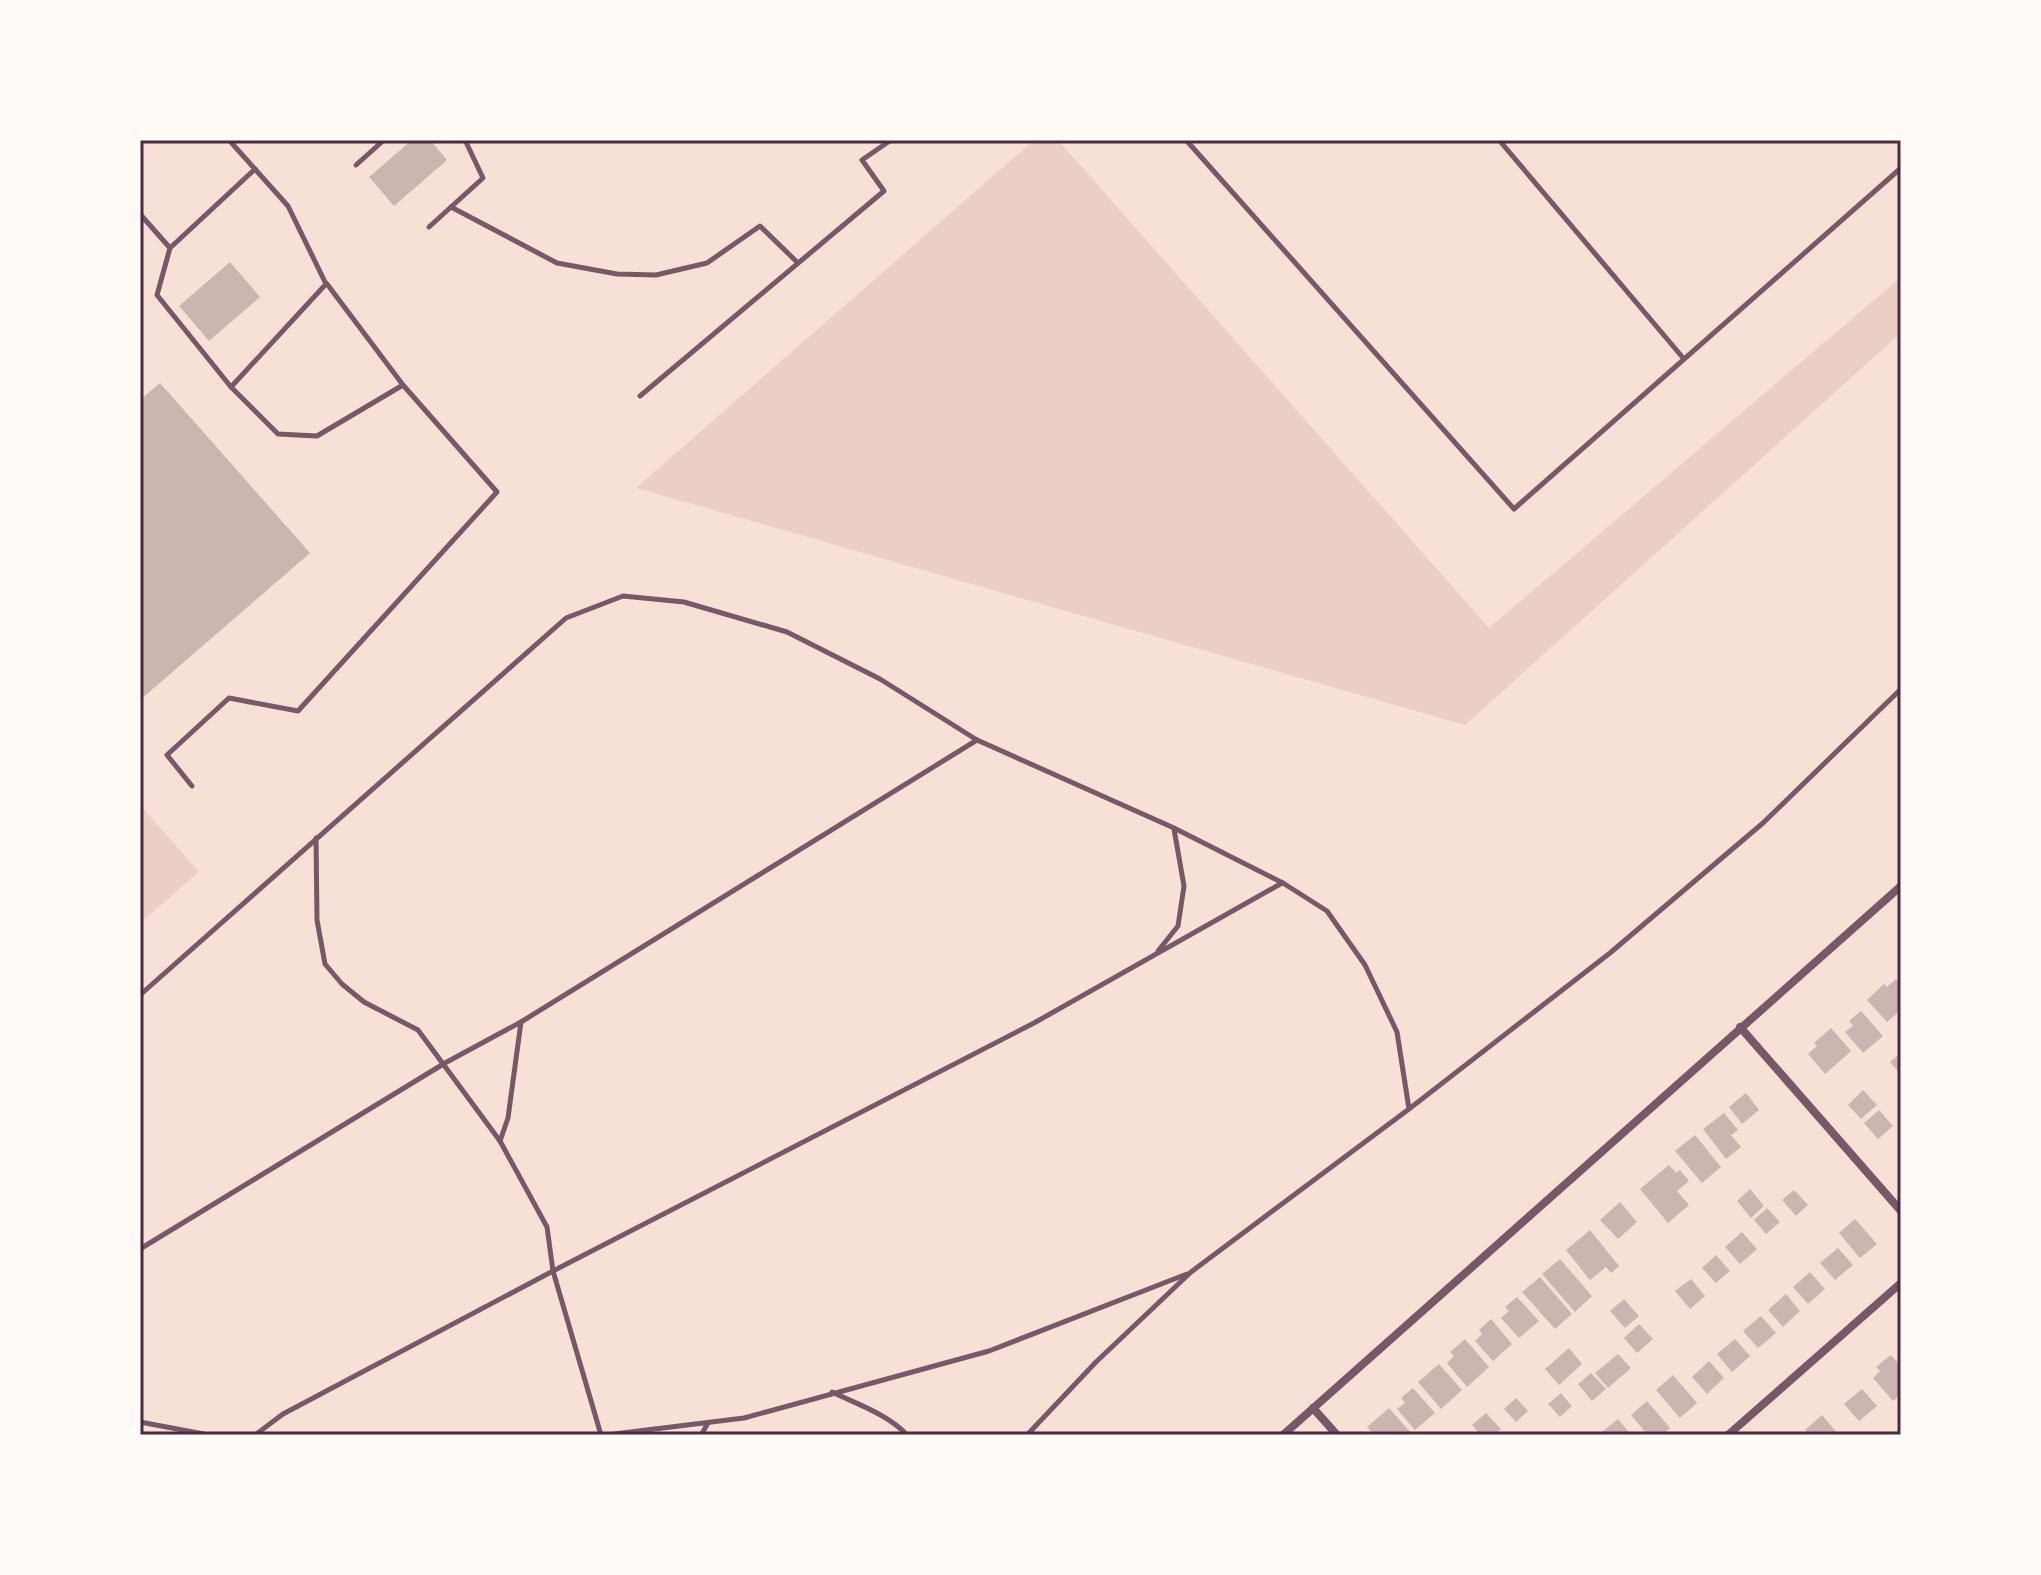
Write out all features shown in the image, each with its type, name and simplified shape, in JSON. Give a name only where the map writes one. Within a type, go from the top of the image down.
[{"type":"street","points":[[1283,1435],[1901,886]]},
{"type":"street","points":[[1740,1027],[1901,1211]]},
{"type":"street","points":[[1728,1435],[1901,1283]]},
{"type":"street","points":[[1313,1408],[1337,1435]]},
{"type":"lane","points":[[192,786],[167,755],[229,698],[298,711],[497,492],[403,385],[326,284],[288,206],[229,140]]},
{"type":"lane","points":[[356,165],[384,140]]},
{"type":"lane","points":[[429,227],[483,178],[465,140]]},
{"type":"lane","points":[[640,396],[884,191],[862,160],[891,140]]},
{"type":"lane","points":[[1186,140],[1514,509],[1901,168]]},
{"type":"lane","points":[[1499,140],[1684,359]]},
{"type":"lane","points":[[255,169],[170,248],[157,295],[231,387],[278,434],[317,436],[403,385]]},
{"type":"lane","points":[[451,207],[557,263],[617,274],[656,275],[707,263],[760,226],[798,263]]},
{"type":"lane","points":[[140,214],[170,248]]},
{"type":"lane","points":[[231,387],[326,284]]},
{"type":"lane","points":[[140,995],[566,618],[623,596],[684,602],[787,632],[880,679],[977,740],[1174,828],[1283,883],[1327,911],[1365,965],[1397,1032],[1409,1109]]},
{"type":"lane","points":[[1027,1435],[1096,1362],[1191,1272],[1610,953],[1763,823],[1901,689]]},
{"type":"lane","points":[[140,1249],[445,1063],[521,1022],[977,740]]},
{"type":"lane","points":[[1156,954],[1178,926],[1184,886],[1174,828]]},
{"type":"lane","points":[[316,838],[317,920],[325,964],[342,984],[364,1002],[418,1030],[500,1141],[547,1227],[553,1271],[604,1435],[744,1418],[989,1351],[1191,1272]]},
{"type":"lane","points":[[255,1435],[283,1414],[553,1271],[1034,1023],[1283,883]]},
{"type":"lane","points":[[500,1141],[508,1118],[521,1022]]},
{"type":"lane","points":[[832,1392],[869,1409],[907,1435]]},
{"type":"lane","points":[[140,1422],[209,1435]]},
{"type":"lane","points":[[701,1435],[708,1423]]},
{"type":"shaded area","points":[[1034,140],[1058,140],[1489,628],[1901,277],[1901,333],[1465,725],[636,488]]},
{"type":"shaded area","points":[[140,805],[199,872],[140,923]]},
{"type":"building","points":[[412,140],[430,140],[447,160],[394,206],[369,177]]},
{"type":"building","points":[[230,262],[260,297],[209,341],[179,306]]},
{"type":"building","points":[[160,383],[310,553],[140,700],[140,400]]},
{"type":"building","points":[[1896,979],[1901,985],[1901,1010],[1887,1022],[1867,1000],[1884,984],[1887,987]]},
{"type":"building","points":[[1861,1011],[1883,1036],[1863,1053],[1845,1032],[1853,1026],[1849,1021]]},
{"type":"building","points":[[1831,1028],[1851,1051],[1825,1074],[1808,1054],[1817,1046],[1814,1043]]},
{"type":"building","points":[[1901,1053],[1901,1075],[1890,1062]]},
{"type":"building","points":[[1863,1090],[1877,1105],[1861,1119],[1848,1105]]},
{"type":"building","points":[[1746,1093],[1759,1110],[1742,1124],[1729,1107]]},
{"type":"building","points":[[1879,1110],[1893,1126],[1878,1139],[1864,1123]]},
{"type":"building","points":[[1724,1113],[1738,1130],[1731,1135],[1741,1147],[1726,1159],[1703,1129]]},
{"type":"building","points":[[1695,1135],[1721,1167],[1702,1183],[1675,1151]]},
{"type":"building","points":[[1669,1165],[1676,1173],[1680,1170],[1689,1181],[1677,1191],[1689,1205],[1668,1223],[1640,1189]]},
{"type":"building","points":[[1750,1189],[1764,1206],[1751,1218],[1737,1201]]},
{"type":"building","points":[[1794,1190],[1808,1205],[1796,1216],[1782,1200]]},
{"type":"building","points":[[1620,1202],[1637,1222],[1618,1239],[1600,1220]]},
{"type":"building","points":[[1767,1208],[1780,1222],[1766,1234],[1754,1220]]},
{"type":"building","points":[[1855,1219],[1877,1244],[1860,1258],[1839,1233]]},
{"type":"building","points":[[1590,1230],[1619,1266],[1611,1273],[1606,1267],[1590,1280],[1566,1250]]},
{"type":"building","points":[[1742,1232],[1757,1249],[1740,1264],[1725,1247]]},
{"type":"building","points":[[1838,1248],[1853,1265],[1835,1280],[1820,1263]]},
{"type":"building","points":[[1716,1255],[1730,1271],[1716,1283],[1702,1268]]},
{"type":"building","points":[[1560,1259],[1592,1296],[1575,1312],[1542,1274]]},
{"type":"building","points":[[1810,1272],[1825,1289],[1808,1304],[1793,1287]]},
{"type":"building","points":[[1540,1277],[1572,1314],[1555,1329],[1522,1292]]},
{"type":"building","points":[[1691,1279],[1705,1296],[1690,1309],[1675,1291]]},
{"type":"building","points":[[1786,1294],[1800,1311],[1783,1327],[1768,1310]]},
{"type":"building","points":[[1517,1297],[1539,1321],[1519,1338],[1501,1318],[1509,1311],[1505,1307]]},
{"type":"building","points":[[1624,1299],[1639,1316],[1625,1328],[1610,1311]]},
{"type":"building","points":[[1761,1316],[1776,1333],[1758,1348],[1743,1331]]},
{"type":"building","points":[[1491,1319],[1512,1344],[1493,1361],[1475,1341],[1482,1334],[1479,1330]]},
{"type":"building","points":[[1639,1324],[1653,1339],[1637,1353],[1624,1338]]},
{"type":"building","points":[[1465,1339],[1489,1367],[1467,1387],[1447,1363],[1454,1356],[1450,1352]]},
{"type":"building","points":[[1735,1339],[1750,1356],[1732,1372],[1717,1354]]},
{"type":"building","points":[[1569,1348],[1582,1364],[1559,1385],[1545,1369]]},
{"type":"building","points":[[1618,1354],[1631,1368],[1608,1388],[1595,1373]]},
{"type":"building","points":[[1891,1355],[1901,1366],[1901,1394],[1893,1401],[1873,1378],[1880,1371],[1876,1367]]},
{"type":"building","points":[[1709,1361],[1724,1378],[1707,1394],[1692,1377]]},
{"type":"building","points":[[1439,1364],[1462,1390],[1441,1409],[1418,1382]]},
{"type":"building","points":[[1591,1373],[1606,1389],[1592,1401],[1578,1384]]},
{"type":"building","points":[[1673,1375],[1697,1403],[1680,1418],[1656,1390]]},
{"type":"building","points":[[1413,1388],[1435,1413],[1415,1430],[1397,1409],[1405,1403],[1401,1398]]},
{"type":"building","points":[[1862,1389],[1877,1406],[1859,1421],[1844,1404]]},
{"type":"building","points":[[1561,1393],[1572,1406],[1560,1417],[1548,1404]]},
{"type":"building","points":[[1516,1398],[1528,1411],[1516,1422],[1504,1409]]},
{"type":"building","points":[[1647,1401],[1670,1428],[1662,1435],[1648,1435],[1631,1415]]},
{"type":"building","points":[[1389,1408],[1413,1435],[1375,1435],[1367,1427]]},
{"type":"building","points":[[1486,1413],[1501,1429],[1494,1435],[1481,1435],[1472,1425]]},
{"type":"building","points":[[1822,1415],[1839,1435],[1810,1435],[1805,1430]]},
{"type":"building","points":[[1618,1419],[1631,1435],[1604,1435],[1602,1432]]}]
